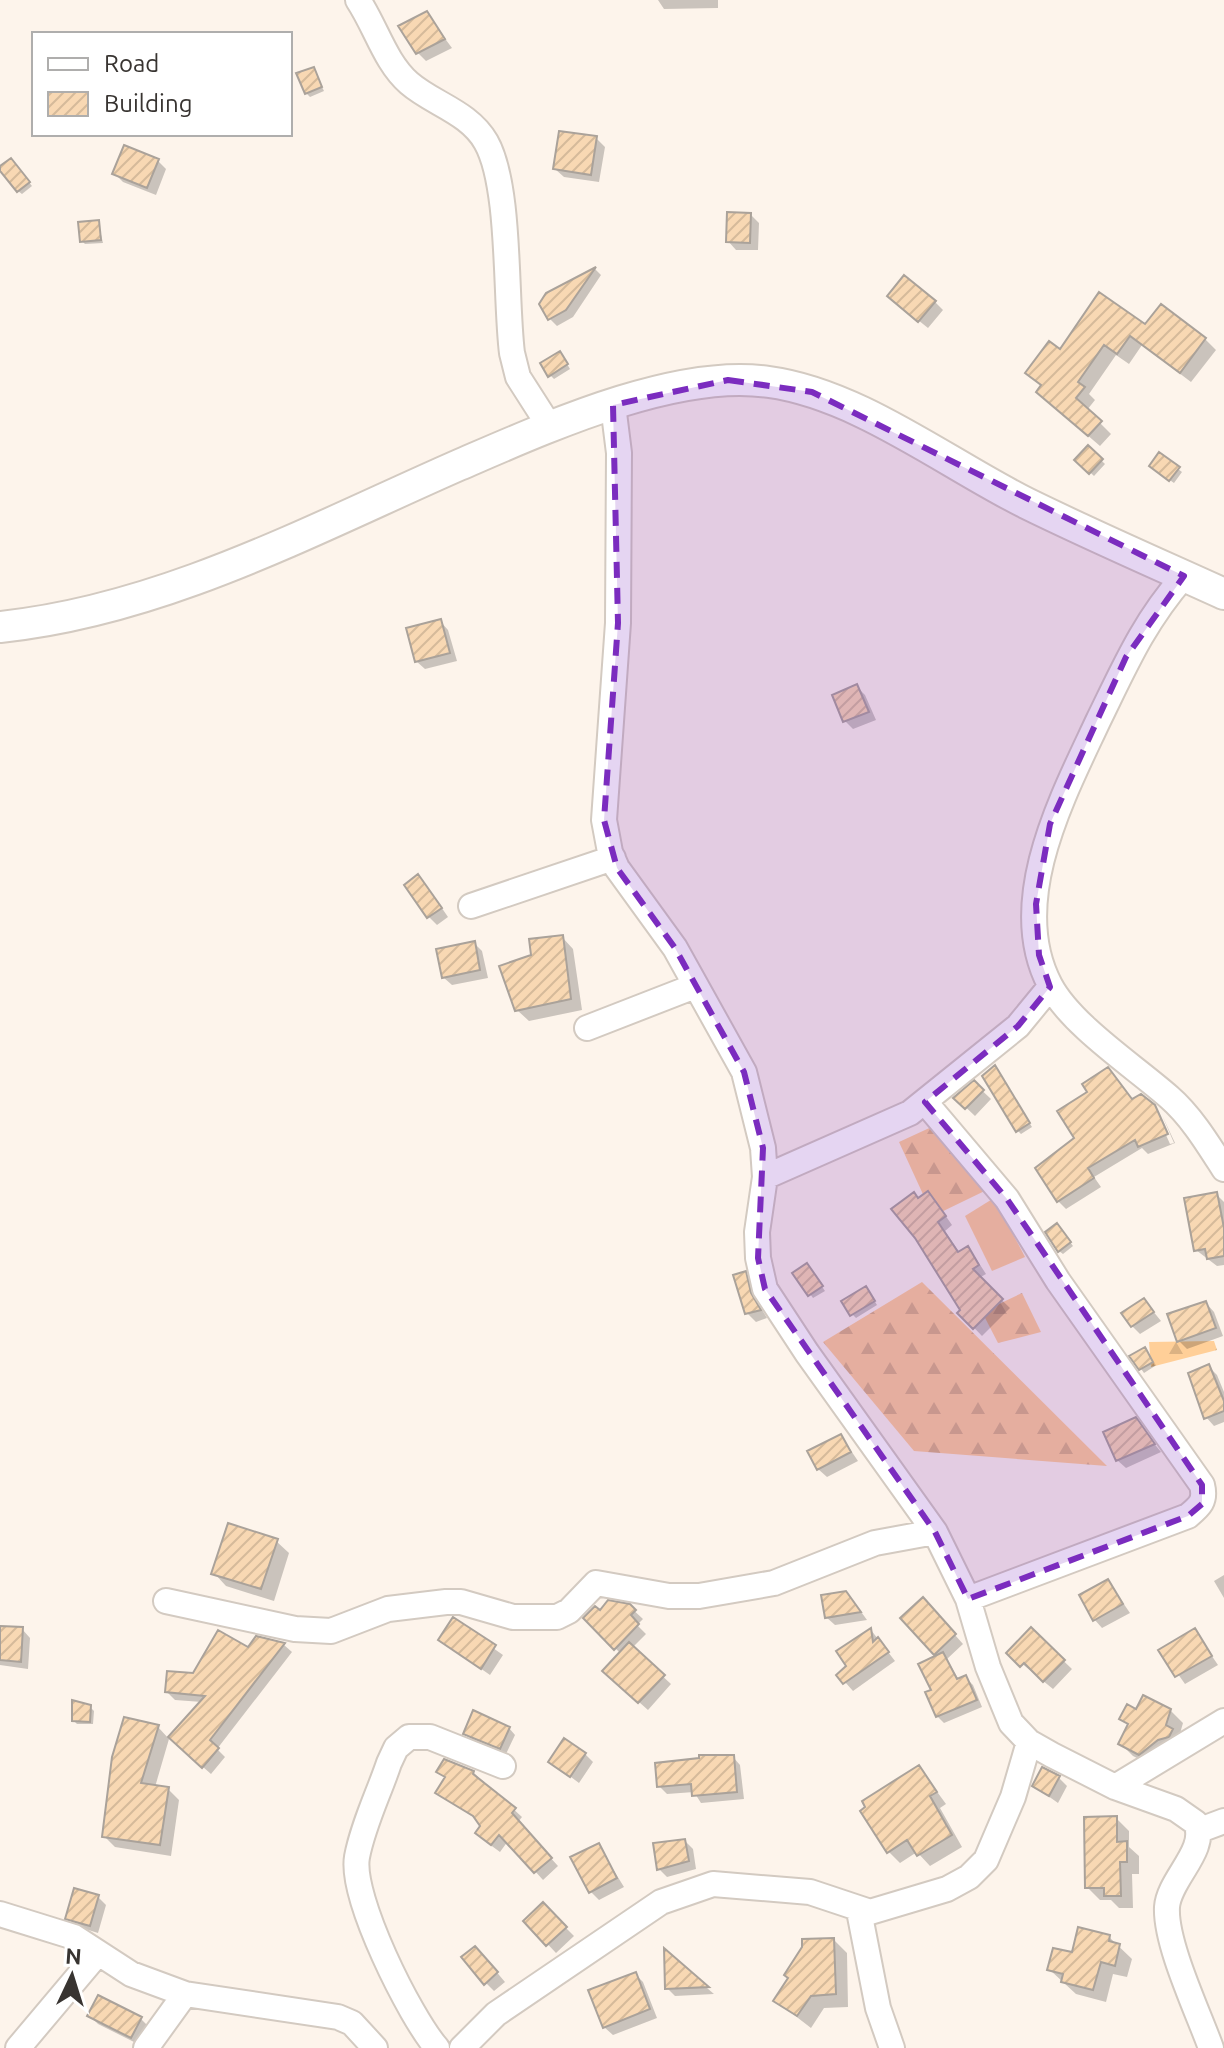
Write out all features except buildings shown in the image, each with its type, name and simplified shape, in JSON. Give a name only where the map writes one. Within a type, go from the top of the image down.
[{"type":"street","points":[[358,0],[393,66],[410,84],[461,115],[485,140],[499,173],[512,353],[518,377],[550,427]]},
{"type":"street","points":[[0,627],[96,612],[171,590],[550,427],[613,405],[692,384],[728,380],[769,382],[812,392],[864,415],[1025,502],[1224,594]]},
{"type":"street","points":[[613,405],[619,453],[618,623],[604,804],[613,858],[675,948],[744,1072],[763,1148],[765,1177],[757,1232],[758,1258],[765,1289],[935,1532],[968,1599],[1011,1723],[1029,1742],[1115,1787],[1176,1809],[1191,1817],[1200,1830],[1199,1840],[1169,1895],[1167,1912],[1176,1955],[1211,2048]]},
{"type":"street","points":[[1184,576],[1156,607],[1126,657],[1050,824],[1036,904],[1039,955],[1050,987],[1106,1045],[1172,1099],[1224,1169]]},
{"type":"street","points":[[471,906],[613,858]]},
{"type":"street","points":[[587,1028],[695,986]]},
{"type":"street","points":[[765,1177],[910,1113],[1018,1026],[1050,987]]},
{"type":"street","points":[[925,1102],[1007,1199],[1058,1281],[1202,1485],[1214,1488],[1188,1516],[968,1599]]},
{"type":"street","points":[[166,1601],[295,1629],[331,1631],[388,1609],[446,1602],[461,1602],[513,1617],[544,1619],[569,1611],[596,1583],[669,1596],[699,1596],[774,1583],[875,1543],[935,1532]]},
{"type":"street","points":[[1115,1787],[1224,1721]]},
{"type":"street","points":[[437,2048],[401,1993],[362,1898],[357,1857],[389,1763],[396,1748],[409,1737],[430,1737],[503,1766]]},
{"type":"street","points":[[462,2048],[496,2014],[661,1902],[713,1884],[756,1885],[810,1892],[859,1911],[880,1911],[947,1889],[969,1877],[986,1860],[1013,1797],[1029,1742]]},
{"type":"street","points":[[1200,1830],[1224,1821]]},
{"type":"street","points":[[859,1911],[878,2008],[892,2048]]},
{"type":"street","points":[[0,1914],[74,1937],[131,1974],[185,1994],[338,2017],[352,2023],[375,2048]]},
{"type":"street","points":[[18,2048],[98,1953]]},
{"type":"street","points":[[146,2048],[185,1994]]},
{"type":"highlighted area","points":[[728,380],[812,392],[1184,576],[1126,657],[1050,824],[1036,904],[1039,955],[1050,987],[1018,1026],[925,1102],[1007,1199],[1202,1485],[1202,1504],[1188,1516],[968,1599],[935,1532],[765,1289],[758,1258],[763,1148],[744,1072],[675,948],[617,868],[604,820],[618,623],[613,405]]},
{"type":"green space","points":[[938,1124],[997,1185],[933,1216],[899,1142]]},
{"type":"green space","points":[[994,1198],[1025,1257],[992,1271],[965,1216]]},
{"type":"green space","points":[[922,1282],[1107,1466],[914,1451],[823,1342]]},
{"type":"green space","points":[[1022,1293],[1041,1332],[998,1343],[982,1312]]},
{"type":"green space","points":[[1214,1341],[1217,1350],[1151,1367],[1149,1342]]}]
